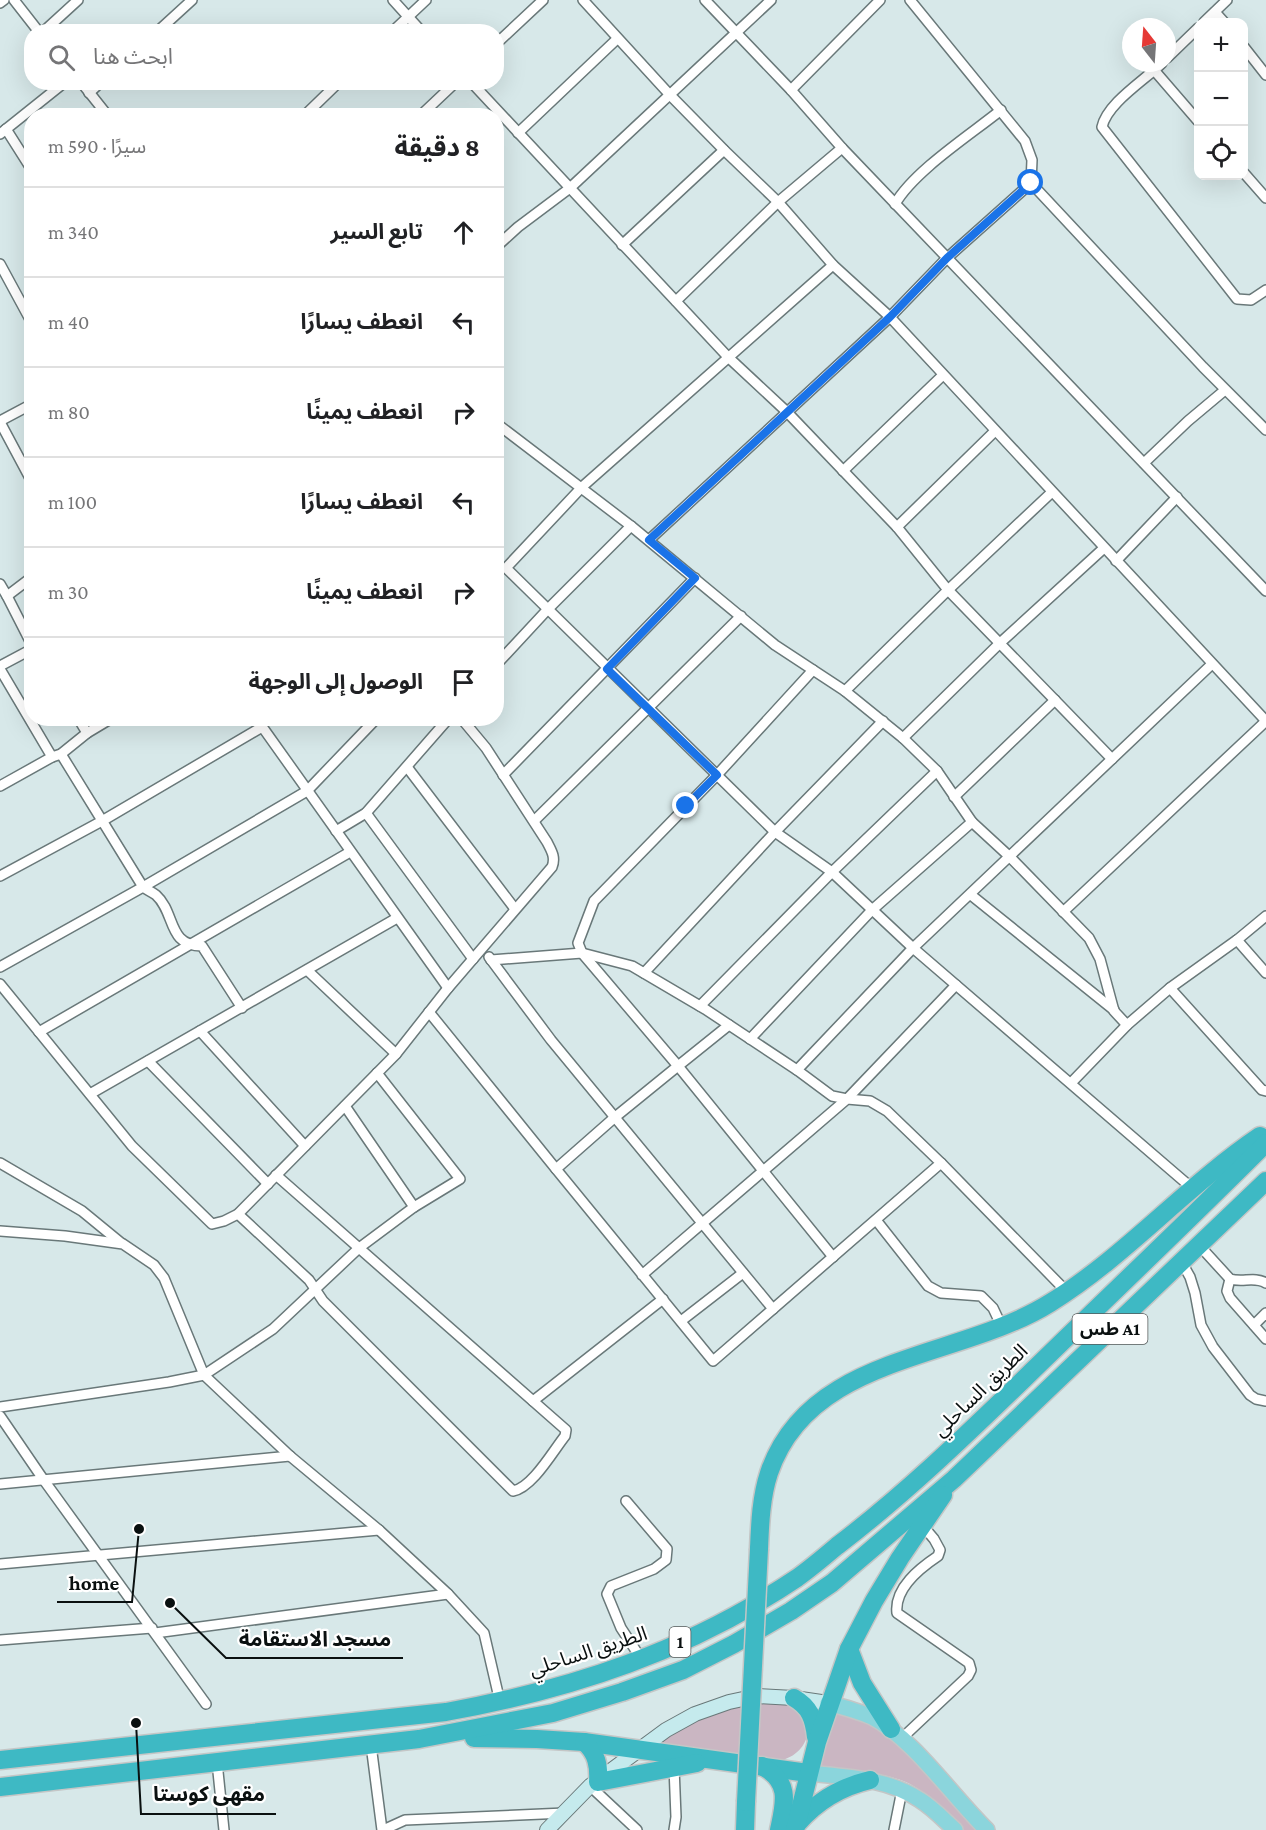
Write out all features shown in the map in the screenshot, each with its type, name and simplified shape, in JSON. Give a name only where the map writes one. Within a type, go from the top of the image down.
[{"type":"highway","points":[[745,1830],[761,1510],[769,1472],[785,1440],[807,1414],[830,1394],[884,1366],[1002,1327],[1050,1303],[1096,1270],[1266,1131]]},
{"type":"highway","name":"الطريق الساحلي","points":[[0,1760],[446,1712],[500,1702],[574,1683],[642,1660],[736,1614],[797,1577],[857,1531],[946,1454],[1266,1143]]},
{"type":"highway","name":"طس A1","points":[[790,1828],[828,1703],[849,1649],[900,1558],[954,1479],[1266,1181]]},
{"type":"highway","name":"1","points":[[0,1787],[419,1739],[554,1713],[621,1692],[683,1670],[791,1611],[832,1583],[954,1479]]},
{"type":"highway","points":[[849,1649],[862,1683],[896,1734]]},
{"type":"highway","points":[[794,1698],[805,1706],[813,1717],[817,1742]]},
{"type":"highway","points":[[419,1739],[537,1739],[584,1742],[808,1773]]},
{"type":"highway","points":[[584,1742],[596,1758],[598,1766],[594,1784],[714,1761]]},
{"type":"highway","points":[[762,1766],[778,1778],[783,1787],[790,1828]]},
{"type":"highway","points":[[790,1828],[829,1796],[870,1780]]},
{"type":"main road","points":[[828,1703],[873,1718],[896,1734],[987,1830]]},
{"type":"main road","points":[[808,1773],[870,1780],[902,1790],[929,1806],[955,1830]]},
{"type":"street","points":[[0,3],[4,0]]},
{"type":"street","points":[[14,0],[34,24]]},
{"type":"street","points":[[50,24],[78,0]]},
{"type":"street","points":[[166,24],[192,0]]},
{"type":"street","points":[[393,0],[415,24]]},
{"type":"street","points":[[401,24],[426,0]]},
{"type":"street","points":[[504,37],[543,0]]},
{"type":"street","points":[[583,0],[670,95],[778,201],[833,265],[890,317],[1266,721],[1063,912]]},
{"type":"street","points":[[705,0],[791,90],[842,148],[1266,591]]},
{"type":"street","points":[[504,240],[570,188],[771,0]]},
{"type":"street","points":[[791,90],[880,0]]},
{"type":"street","points":[[910,0],[1001,110],[1030,150],[1031,183],[1225,390],[1266,430]]},
{"type":"street","points":[[1208,18],[1227,0]]},
{"type":"street","points":[[1215,12],[1220,18]]},
{"type":"street","points":[[1176,49],[1194,32]]},
{"type":"street","points":[[518,133],[617,39]]},
{"type":"street","points":[[1248,52],[1266,75]]},
{"type":"street","points":[[1153,72],[1113,107],[1104,117],[1102,127],[1237,298],[1251,300],[1266,290]]},
{"type":"street","points":[[1157,72],[1194,116]]},
{"type":"street","points":[[33,108],[55,90]]},
{"type":"street","points":[[87,90],[101,108]]},
{"type":"street","points":[[89,93],[92,90]]},
{"type":"street","points":[[312,108],[331,90]]},
{"type":"street","points":[[428,108],[448,90]]},
{"type":"street","points":[[478,90],[495,108]]},
{"type":"street","points":[[896,204],[903,190],[916,177],[1001,110]]},
{"type":"street","points":[[24,115],[3,132],[24,160]]},
{"type":"street","points":[[504,118],[728,357],[787,412],[897,527],[948,590],[1112,759]]},
{"type":"street","points":[[676,302],[778,201],[842,148]]},
{"type":"street","points":[[621,245],[724,150]]},
{"type":"street","points":[[1248,178],[1266,198]]},
{"type":"street","points":[[649,540],[890,317],[947,258],[1031,183]]},
{"type":"street","points":[[0,264],[24,308]]},
{"type":"street","points":[[833,265],[582,487],[506,568],[775,832],[832,872],[913,948],[1193,1189]]},
{"type":"street","points":[[843,471],[943,375]]},
{"type":"street","points":[[1144,463],[1225,390]]},
{"type":"street","points":[[24,408],[0,421],[24,467]]},
{"type":"street","points":[[504,429],[649,540],[775,645],[845,691],[903,738],[937,771],[972,822],[1010,857],[1089,938],[1100,959],[1114,1011]]},
{"type":"street","points":[[897,527],[996,431]]},
{"type":"street","points":[[845,691],[1052,492]]},
{"type":"street","points":[[1116,561],[1177,497]]},
{"type":"street","points":[[504,656],[631,526]]},
{"type":"street","points":[[903,738],[1000,643],[1104,548]]},
{"type":"street","points":[[503,775],[695,578]]},
{"type":"street","points":[[7,596],[24,583]]},
{"type":"street","points":[[0,584],[24,631]]},
{"type":"street","points":[[534,821],[741,616]]},
{"type":"street","points":[[24,652],[0,668],[24,705]]},
{"type":"street","points":[[797,1070],[913,948],[1212,664]]},
{"type":"street","points":[[813,670],[717,775],[594,901],[578,943],[582,953],[678,1066],[833,1257]]},
{"type":"street","points":[[954,797],[1055,700]]},
{"type":"street","points":[[644,973],[775,832],[883,721]]},
{"type":"street","points":[[37,726],[102,821],[143,887],[157,896],[180,940],[189,946],[201,946],[242,1008]]},
{"type":"street","points":[[83,726],[87,733]]},
{"type":"street","points":[[0,786],[56,755],[99,726]]},
{"type":"street","points":[[0,967],[307,791],[368,726]]},
{"type":"street","points":[[336,831],[366,813],[442,726]]},
{"type":"street","points":[[0,984],[132,1146],[212,1224],[238,1214],[396,1054],[448,988],[552,867],[554,861],[547,842],[486,748],[468,726]]},
{"type":"street","points":[[0,876],[102,821],[262,727],[448,988]]},
{"type":"street","points":[[407,767],[515,909]]},
{"type":"street","points":[[700,1006],[832,872],[937,771]]},
{"type":"street","points":[[366,813],[473,959]]},
{"type":"street","points":[[750,1039],[872,910],[972,822]]},
{"type":"street","points":[[39,1032],[350,852]]},
{"type":"street","points":[[971,895],[1114,1011],[1127,1025]]},
{"type":"street","points":[[1071,1083],[1127,1025],[1170,988],[1237,940],[1266,915]]},
{"type":"street","points":[[90,1094],[398,918]]},
{"type":"street","points":[[1237,940],[1266,973]]},
{"type":"street","points":[[482,948],[551,1040],[773,1309]]},
{"type":"street","points":[[492,960],[582,953],[632,966],[700,1006],[832,1096],[870,1101],[887,1111],[941,1163],[1066,1291]]},
{"type":"street","points":[[307,970],[396,1054]]},
{"type":"street","points":[[642,1275],[847,1099],[956,985]]},
{"type":"street","points":[[1170,988],[1262,1090],[1266,1091]]},
{"type":"street","points":[[429,1012],[713,1361],[941,1163]]},
{"type":"street","points":[[556,1169],[614,1118],[729,1025]]},
{"type":"street","points":[[200,1032],[305,1146]]},
{"type":"street","points":[[148,1061],[268,1184]]},
{"type":"street","points":[[0,1407],[204,1375],[273,1329],[359,1248],[414,1207],[460,1179],[377,1073]]},
{"type":"street","points":[[345,1106],[414,1207]]},
{"type":"street","points":[[0,1163],[82,1211],[123,1244],[154,1265],[164,1278],[204,1375],[290,1456],[379,1530],[448,1594],[484,1634],[500,1702]]},
{"type":"street","points":[[238,1214],[309,1280],[323,1301],[513,1491],[519,1490],[530,1482],[565,1437],[566,1430],[276,1175]]},
{"type":"street","points":[[876,1220],[928,1286],[941,1293],[981,1296],[993,1308],[1002,1327]]},
{"type":"street","points":[[0,1231],[65,1236],[123,1244]]},
{"type":"street","points":[[1198,1244],[1230,1279],[1260,1280],[1266,1283]]},
{"type":"street","points":[[1181,1261],[1190,1277],[1201,1325],[1209,1340],[1250,1395],[1266,1401]]},
{"type":"street","points":[[681,1321],[743,1273]]},
{"type":"street","points":[[1230,1279],[1227,1291],[1230,1298],[1266,1339]]},
{"type":"street","points":[[533,1401],[663,1299]]},
{"type":"street","points":[[1254,1325],[1266,1313]]},
{"type":"street","points":[[0,1416],[206,1704]]},
{"type":"street","points":[[0,1484],[290,1456]]},
{"type":"street","points":[[626,1502],[667,1549],[666,1560],[654,1569],[611,1586],[607,1594],[621,1628],[642,1660]]},
{"type":"street","points":[[896,1734],[968,1676],[971,1670],[969,1663],[897,1613],[905,1585],[922,1566],[938,1556],[940,1550],[923,1526]]},
{"type":"street","points":[[0,1564],[379,1530]]},
{"type":"street","points":[[0,1640],[154,1630],[448,1594]]},
{"type":"street","points":[[547,1830],[594,1784],[640,1748],[695,1714],[729,1702],[757,1696],[828,1703]]},
{"type":"street","points":[[371,1745],[382,1830],[405,1820],[565,1813]]},
{"type":"street","points":[[217,1762],[224,1830]]},
{"type":"street","points":[[674,1767],[676,1817],[674,1830]]},
{"type":"street","points":[[594,1784],[637,1830]]},
{"type":"street","points":[[894,1830],[902,1790]]},
{"type":"street","points":[[395,1830],[405,1820]]},
{"type":"shaded area","points":[[774,1700],[793,1705],[806,1719],[808,1728],[804,1744],[799,1751],[782,1760],[657,1743],[681,1725],[724,1709]]},
{"type":"shaded area","points":[[832,1711],[868,1722],[883,1732],[912,1757],[977,1830],[963,1830],[925,1794],[901,1780],[878,1774],[818,1766]]},
{"type":"place","name":"home","points":[[139,1529]]},
{"type":"place","name":"مسجد الاستقامة","points":[[170,1603]]},
{"type":"place","name":"مقهى كوستا","points":[[136,1723]]},
{"type":"route","points":[[686,806],[717,775],[607,669],[695,578],[649,540],[890,317],[947,258],[1031,183]]}]
